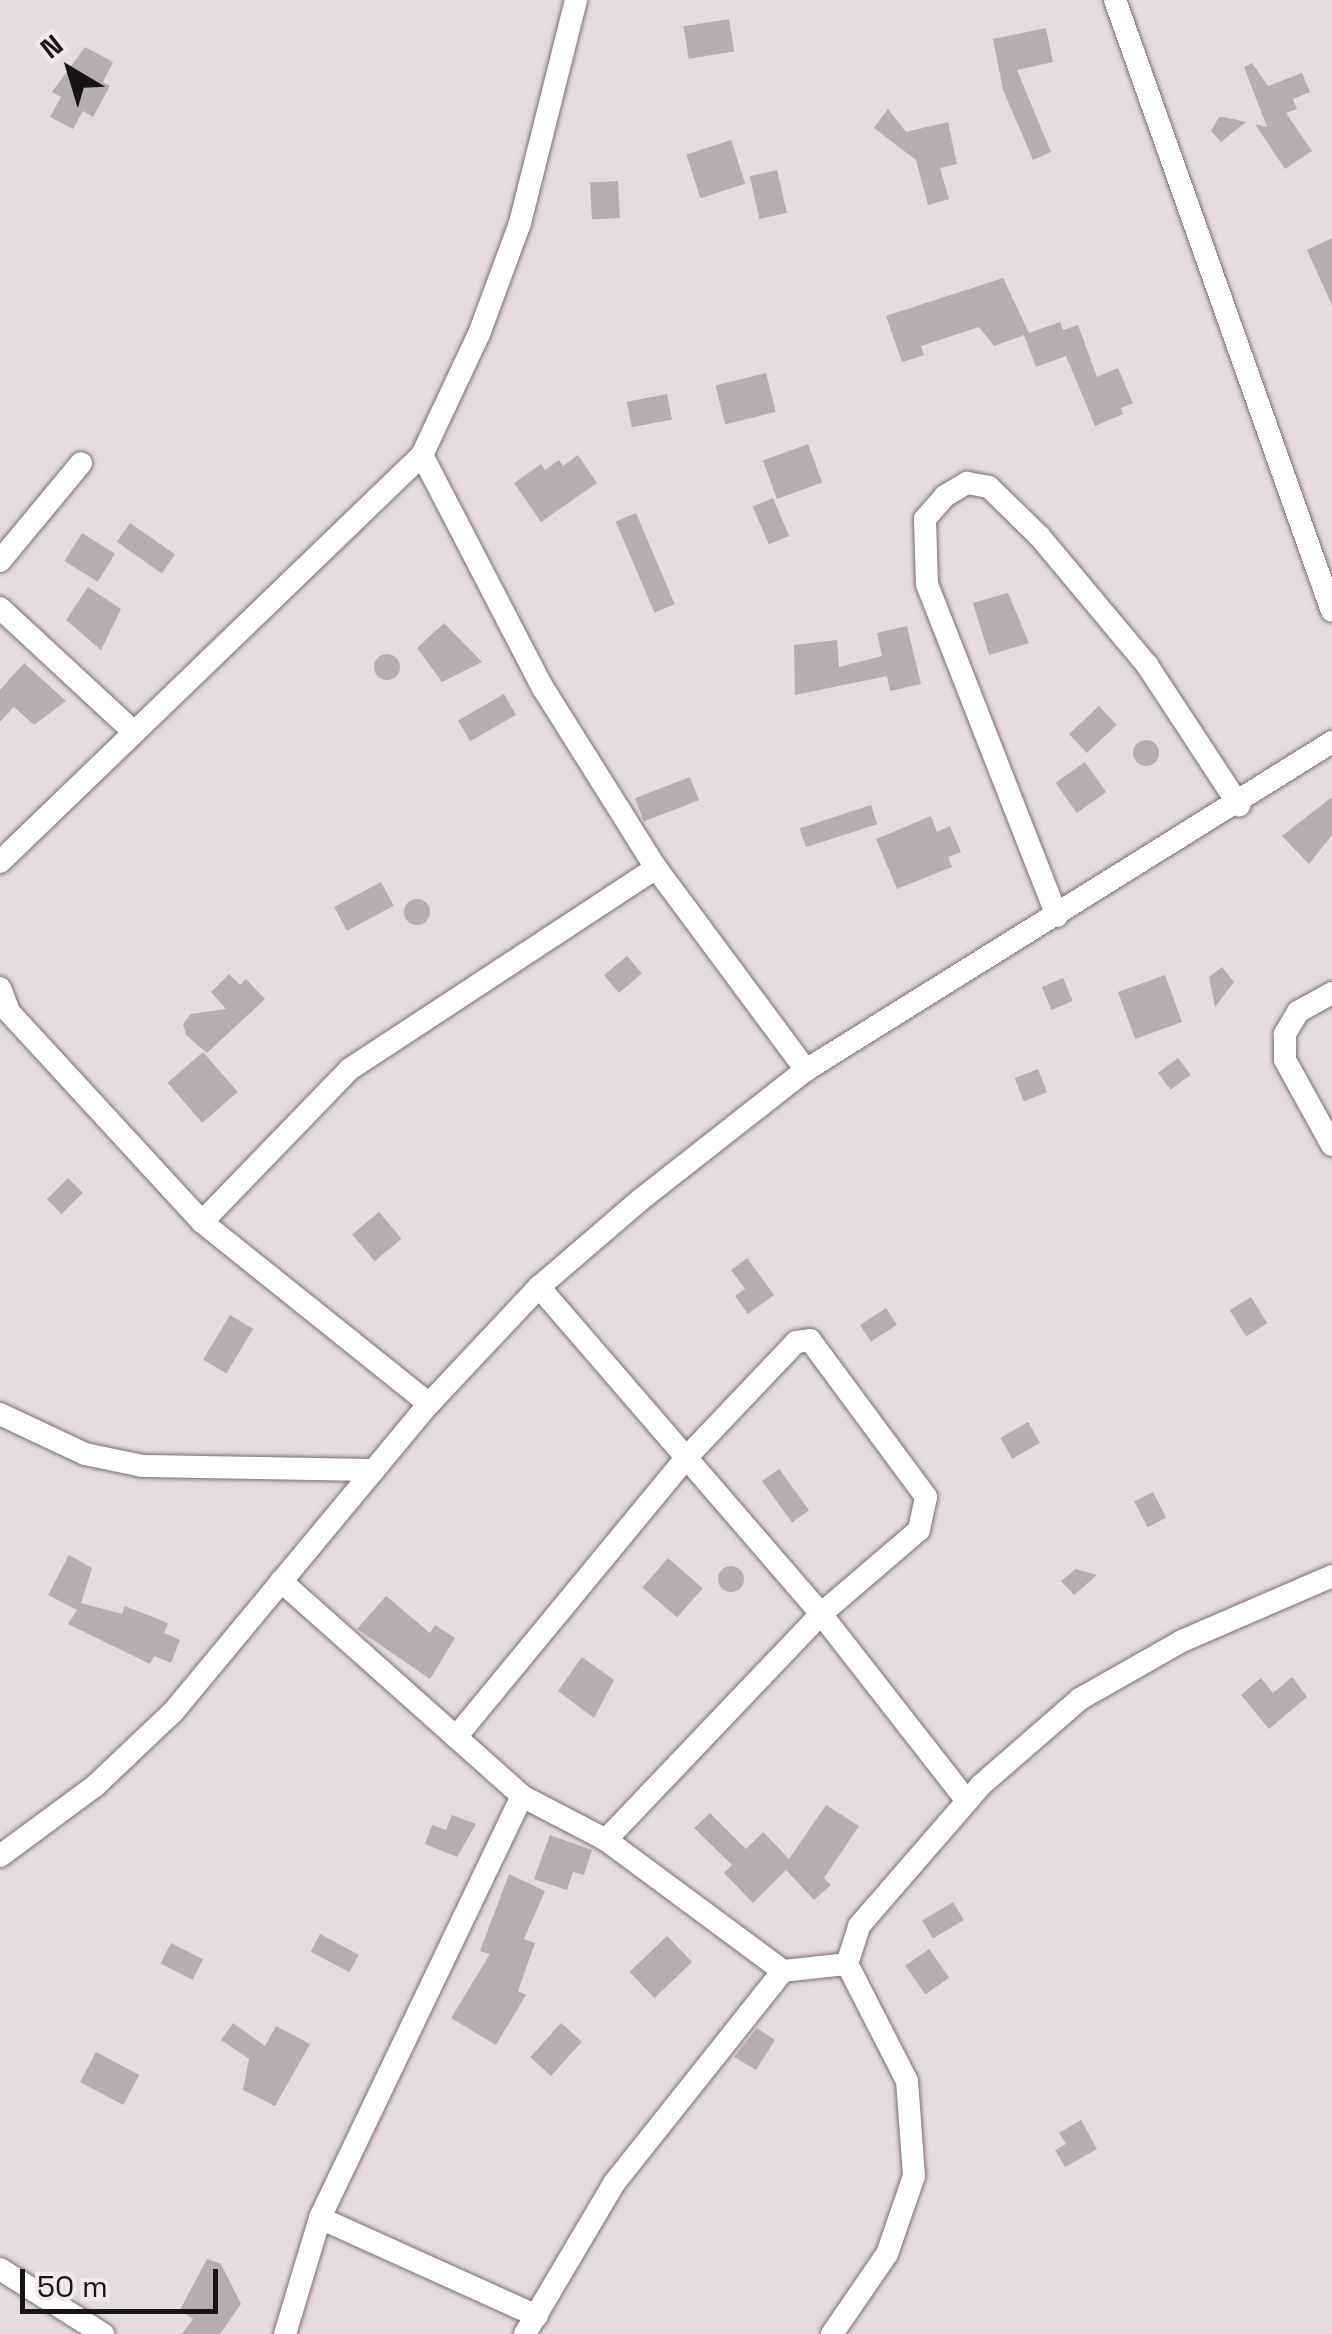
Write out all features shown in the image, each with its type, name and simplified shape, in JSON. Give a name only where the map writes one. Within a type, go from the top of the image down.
[{"type":"street","points":[[0,862],[422,455],[479,334],[520,223],[576,0]]},
{"type":"street","points":[[1115,0],[1332,611]]},
{"type":"street","points":[[422,455],[543,688],[656,868],[806,1070]]},
{"type":"street","points":[[0,561],[80,462]]},
{"type":"street","points":[[1058,916],[927,584],[925,519],[945,496],[967,484],[989,487],[1040,536],[1146,665],[1239,804]]},
{"type":"street","points":[[0,608],[134,732]]},
{"type":"street","points":[[0,1856],[95,1786],[173,1712],[429,1404],[538,1287],[806,1070],[1239,804],[1332,742]]},
{"type":"street","points":[[202,1222],[350,1069],[656,868]]},
{"type":"street","points":[[0,988],[4,1009],[202,1222],[429,1404]]},
{"type":"street","points":[[1332,993],[1298,1012],[1285,1034],[1285,1060],[1332,1145]]},
{"type":"street","points":[[538,1287],[822,1614],[966,1801]]},
{"type":"street","points":[[456,1737],[686,1459],[796,1342],[810,1340],[926,1498],[920,1530],[822,1614],[606,1840]]},
{"type":"street","points":[[0,1414],[85,1454],[143,1466],[374,1470]]},
{"type":"street","points":[[832,2334],[887,2254],[914,2176],[906,2082],[847,1964],[859,1926],[966,1801],[1080,1699],[1182,1641],[1332,1576]]},
{"type":"street","points":[[281,1581],[522,1796],[606,1840],[783,1971],[847,1964]]},
{"type":"street","points":[[285,2334],[320,2218],[522,1796]]},
{"type":"street","points":[[320,2218],[531,2325],[615,2182],[783,1971]]},
{"type":"street","points":[[0,2269],[103,2334]]},
{"type":"building","points":[[729,19],[734,52],[689,59],[684,26]]},
{"type":"building","points":[[1046,28],[1053,62],[1017,70],[1051,152],[1033,160],[1003,90],[993,39]]},
{"type":"building","points":[[85,47],[113,62],[103,82],[110,86],[93,117],[83,111],[73,129],[50,117],[61,97],[52,92]]},
{"type":"building","points":[[1252,63],[1268,86],[1302,73],[1310,92],[1293,99],[1297,109],[1286,113],[1312,151],[1285,169],[1255,124],[1267,127],[1244,67]]},
{"type":"building","points":[[888,109],[906,132],[948,122],[957,164],[940,168],[949,199],[928,205],[916,160],[874,128]]},
{"type":"building","points":[[1219,117],[1246,122],[1221,142],[1211,131]]},
{"type":"building","points":[[731,140],[745,184],[701,198],[686,155]]},
{"type":"building","points":[[777,170],[787,213],[760,219],[750,176]]},
{"type":"building","points":[[618,181],[620,218],[592,219],[590,182]]},
{"type":"building","points":[[1332,238],[1332,305],[1307,250]]},
{"type":"building","points":[[1003,278],[1029,333],[1060,322],[1063,330],[1078,325],[1097,377],[1118,368],[1133,403],[1121,408],[1123,414],[1095,426],[1066,356],[1036,367],[1024,335],[994,346],[979,327],[921,346],[924,355],[902,362],[886,316]]},
{"type":"building","points":[[766,373],[776,412],[725,424],[716,386]]},
{"type":"building","points":[[667,394],[672,420],[632,427],[627,402]]},
{"type":"building","points":[[808,444],[822,483],[777,499],[763,460]]},
{"type":"building","points":[[578,455],[597,483],[541,522],[514,483],[541,464],[545,470],[559,460],[563,466]]},
{"type":"building","points":[[773,498],[789,536],[769,544],[753,507]]},
{"type":"building","points":[[636,513],[675,604],[654,613],[616,522]]},
{"type":"building","points":[[130,523],[175,555],[162,573],[117,542]]},
{"type":"building","points":[[82,533],[115,554],[98,582],[65,561]]},
{"type":"building","points":[[88,587],[121,609],[101,650],[66,620]]},
{"type":"building","points":[[1008,593],[1029,643],[989,655],[973,603]]},
{"type":"building","points":[[444,623],[482,662],[442,682],[417,648]]},
{"type":"building","points":[[907,626],[921,684],[890,691],[887,676],[795,695],[794,645],[837,640],[839,667],[882,656],[877,633]]},
{"type":"building","points":[[387,654],[396,658],[400,667],[396,676],[387,680],[378,676],[374,667],[378,658]]},
{"type":"building","points":[[24,663],[66,701],[34,725],[14,707],[0,722],[0,690]]},
{"type":"building","points":[[504,694],[516,715],[470,741],[458,720]]},
{"type":"building","points":[[1099,706],[1117,725],[1087,753],[1069,734]]},
{"type":"building","points":[[1146,740],[1155,744],[1159,753],[1155,762],[1146,766],[1137,762],[1133,753],[1137,744]]},
{"type":"building","points":[[1085,762],[1106,792],[1077,813],[1056,783]]},
{"type":"building","points":[[690,777],[699,800],[644,821],[635,798]]},
{"type":"building","points":[[1332,797],[1332,835],[1309,864],[1282,836]]},
{"type":"building","points":[[871,805],[877,824],[806,847],[800,828]]},
{"type":"building","points":[[931,816],[937,832],[950,826],[961,852],[948,857],[952,867],[897,889],[876,839]]},
{"type":"building","points":[[381,882],[394,906],[347,931],[334,907]]},
{"type":"building","points":[[417,899],[426,903],[430,912],[426,921],[417,925],[408,921],[404,912],[408,903]]},
{"type":"building","points":[[627,956],[642,974],[619,993],[604,975]]},
{"type":"building","points":[[1222,967],[1234,982],[1215,1007],[1209,977]]},
{"type":"building","points":[[229,974],[240,985],[246,979],[265,999],[207,1053],[186,1035],[183,1024],[191,1014],[226,1009],[211,992]]},
{"type":"building","points":[[1165,975],[1182,1022],[1135,1039],[1118,992]]},
{"type":"building","points":[[1063,978],[1073,1001],[1052,1010],[1042,987]]},
{"type":"building","points":[[203,1052],[238,1092],[202,1123],[168,1083]]},
{"type":"building","points":[[1178,1058],[1191,1075],[1171,1090],[1158,1073]]},
{"type":"building","points":[[1038,1069],[1047,1092],[1024,1101],[1015,1078]]},
{"type":"building","points":[[68,1178],[83,1193],[62,1214],[47,1199]]},
{"type":"building","points":[[379,1212],[401,1239],[375,1261],[352,1234]]},
{"type":"building","points":[[747,1258],[774,1295],[748,1314],[735,1296],[745,1289],[731,1270]]},
{"type":"building","points":[[1251,1297],[1267,1323],[1246,1337],[1230,1310]]},
{"type":"building","points":[[886,1308],[897,1325],[871,1342],[860,1325]]},
{"type":"building","points":[[230,1315],[253,1329],[226,1373],[203,1360]]},
{"type":"building","points":[[1028,1422],[1040,1443],[1012,1459],[1000,1438]]},
{"type":"building","points":[[779,1469],[809,1510],[792,1523],[762,1481]]},
{"type":"building","points":[[1153,1492],[1166,1518],[1147,1527],[1134,1502]]},
{"type":"building","points":[[69,1555],[92,1568],[81,1603],[122,1614],[125,1606],[168,1623],[164,1633],[180,1640],[171,1663],[154,1656],[150,1664],[68,1624],[77,1610],[48,1595]]},
{"type":"building","points":[[668,1558],[703,1588],[677,1618],[642,1587]]},
{"type":"building","points":[[731,1566],[740,1570],[744,1579],[740,1588],[731,1592],[722,1588],[718,1579],[722,1570]]},
{"type":"building","points":[[1076,1569],[1097,1575],[1074,1595],[1061,1581]]},
{"type":"building","points":[[386,1596],[430,1633],[435,1625],[455,1638],[430,1679],[357,1629]]},
{"type":"building","points":[[582,1657],[614,1680],[594,1718],[558,1691]]},
{"type":"building","points":[[1292,1677],[1307,1697],[1269,1729],[1241,1695],[1261,1678],[1273,1693]]},
{"type":"building","points":[[826,1805],[859,1826],[824,1878],[831,1885],[814,1900],[786,1870],[753,1903],[724,1873],[732,1865],[694,1828],[710,1813],[746,1849],[763,1832],[789,1859]]},
{"type":"building","points":[[452,1815],[476,1824],[457,1857],[425,1844],[432,1825],[446,1830]]},
{"type":"building","points":[[550,1835],[592,1850],[584,1875],[573,1872],[567,1890],[534,1879]]},
{"type":"building","points":[[509,1874],[545,1891],[524,1939],[535,1943],[518,1991],[526,1995],[496,2045],[451,2018],[490,1954],[480,1951]]},
{"type":"building","points":[[953,1902],[964,1920],[933,1939],[922,1921]]},
{"type":"building","points":[[320,1934],[359,1955],[349,1972],[311,1952]]},
{"type":"building","points":[[667,1936],[692,1962],[655,1998],[630,1972]]},
{"type":"building","points":[[171,1943],[203,1959],[193,1980],[161,1963]]},
{"type":"building","points":[[929,1949],[949,1978],[925,1994],[905,1966]]},
{"type":"building","points":[[233,2023],[265,2046],[276,2026],[310,2044],[275,2106],[243,2090],[249,2059],[221,2040]]},
{"type":"building","points":[[561,2023],[582,2042],[551,2076],[530,2057]]},
{"type":"building","points":[[757,2028],[775,2040],[756,2070],[734,2057]]},
{"type":"building","points":[[96,2052],[139,2075],[123,2105],[80,2082]]},
{"type":"building","points":[[1081,2120],[1097,2149],[1065,2167],[1055,2150],[1066,2144],[1059,2133]]},
{"type":"building","points":[[207,2259],[221,2264],[241,2304],[220,2334],[182,2334],[193,2319],[180,2310]]}]
